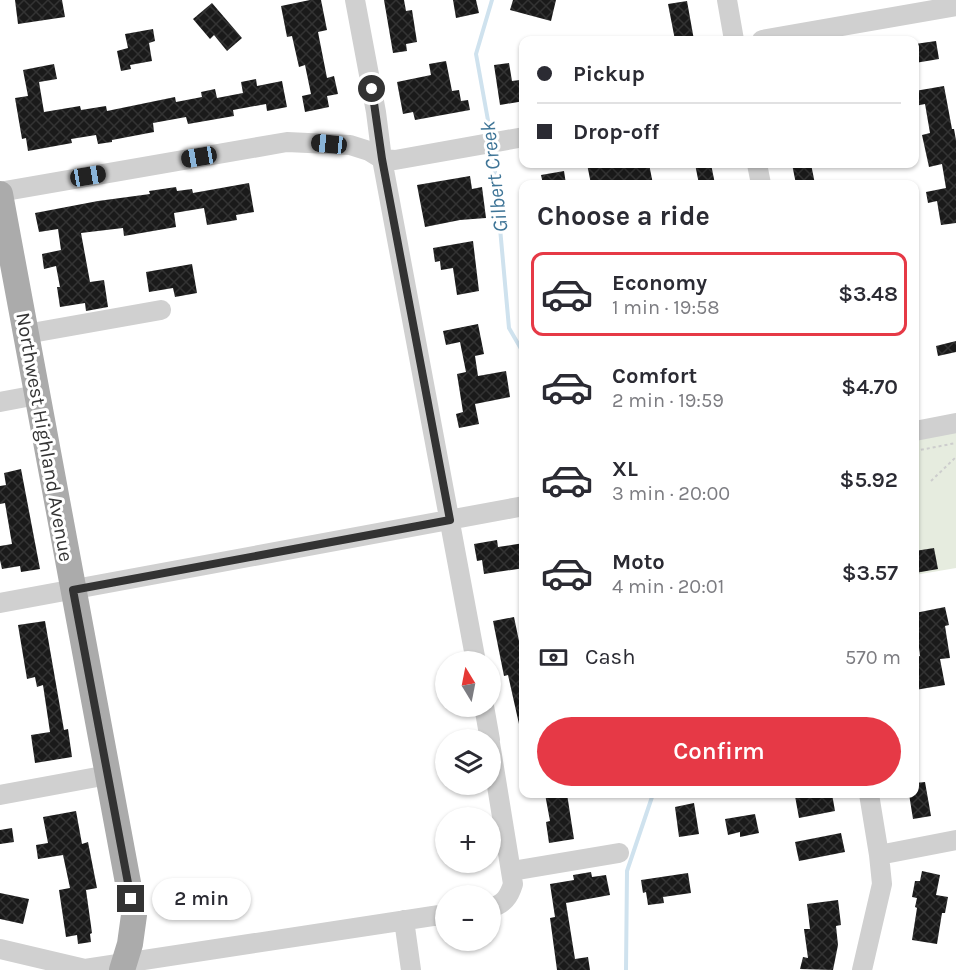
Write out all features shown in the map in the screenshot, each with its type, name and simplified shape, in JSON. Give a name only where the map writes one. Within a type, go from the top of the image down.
[{"type":"main road","name":"Northwest Highland Avenue","points":[[0,193],[134,915],[134,928],[123,967]]},
{"type":"street","points":[[355,0],[376,112],[382,159],[474,651]]},
{"type":"street","points":[[727,0],[733,36]]},
{"type":"street","points":[[785,36],[956,6]]},
{"type":"street","points":[[0,193],[287,142],[350,145],[369,151],[382,159],[395,160],[519,138]]},
{"type":"street","points":[[27,334],[161,310]]},
{"type":"street","points":[[0,402],[37,395]]},
{"type":"street","points":[[919,430],[956,423]]},
{"type":"street","points":[[0,603],[519,507]]},
{"type":"street","points":[[0,795],[108,775]]},
{"type":"street","points":[[499,795],[513,884],[501,904]]},
{"type":"street","points":[[862,970],[882,884],[870,798]]},
{"type":"street","points":[[879,855],[956,840]]},
{"type":"street","points":[[512,871],[619,853]]},
{"type":"street","points":[[0,949],[85,969],[123,967],[435,916]]},
{"type":"street","points":[[404,920],[411,970]]},
{"type":"path","points":[[919,450],[956,443]]},
{"type":"path","points":[[931,481],[956,457]]},
{"type":"shaded area","points":[[956,432],[956,568],[919,574],[919,439]]},
{"type":"building","points":[[15,0],[62,0],[65,17],[18,24]]},
{"type":"building","points":[[321,0],[327,30],[318,32],[327,78],[334,76],[338,94],[327,96],[329,107],[305,112],[302,96],[311,94],[305,65],[299,67],[292,36],[287,37],[281,6]]},
{"type":"building","points":[[384,0],[404,0],[406,11],[412,10],[417,42],[406,44],[407,51],[393,53]]},
{"type":"building","points":[[453,0],[476,0],[479,13],[456,18]]},
{"type":"building","points":[[513,0],[556,0],[551,21],[510,10]]},
{"type":"building","points":[[687,1],[693,36],[674,36],[668,4]]},
{"type":"building","points":[[212,3],[242,38],[227,51],[214,35],[210,39],[193,19]]},
{"type":"building","points":[[153,29],[155,41],[149,43],[152,61],[130,65],[131,69],[121,71],[117,51],[128,48],[125,34]]},
{"type":"building","points":[[936,41],[939,59],[919,62],[919,43]]},
{"type":"building","points":[[446,61],[452,91],[459,90],[461,101],[468,100],[470,110],[415,120],[413,112],[403,114],[397,82],[431,75],[429,64]]},
{"type":"building","points":[[509,63],[512,81],[519,80],[519,102],[500,105],[494,65]]},
{"type":"building","points":[[54,64],[57,79],[39,82],[44,112],[80,106],[81,110],[106,106],[107,111],[175,97],[176,102],[202,97],[201,92],[215,89],[217,98],[243,93],[241,82],[256,79],[257,86],[282,81],[287,107],[267,111],[266,104],[233,110],[234,116],[188,124],[186,117],[153,123],[154,132],[112,140],[112,142],[98,144],[96,135],[71,139],[72,143],[28,151],[26,138],[22,139],[15,98],[28,96],[23,70]]},
{"type":"building","points":[[944,86],[956,140],[956,223],[941,225],[937,201],[928,203],[926,192],[946,188],[942,164],[929,167],[922,135],[930,133],[925,104],[919,105],[919,90]]},
{"type":"building","points":[[588,168],[650,168],[652,180],[590,180]]},
{"type":"building","points":[[696,168],[712,168],[714,180],[698,180]]},
{"type":"building","points":[[793,168],[812,168],[814,180],[795,180]]},
{"type":"building","points":[[564,171],[565,180],[542,180],[541,175]]},
{"type":"building","points":[[470,176],[472,189],[482,187],[486,218],[460,220],[425,227],[417,185]]},
{"type":"building","points":[[249,183],[254,212],[236,215],[237,220],[207,225],[204,208],[174,213],[176,227],[124,236],[123,228],[81,233],[90,282],[104,280],[108,307],[86,311],[85,303],[60,307],[57,287],[60,287],[56,266],[44,269],[42,254],[61,250],[58,229],[39,232],[35,213],[150,194],[149,191],[176,187],[177,191],[192,189],[193,193]]},
{"type":"building","points":[[473,241],[479,291],[457,295],[453,268],[441,270],[440,261],[435,262],[433,248]]},
{"type":"building","points":[[192,264],[197,293],[175,297],[173,288],[149,292],[146,272]]},
{"type":"building","points":[[478,324],[484,354],[475,356],[478,376],[506,371],[510,397],[475,404],[479,424],[459,428],[456,414],[463,412],[457,374],[466,372],[460,342],[446,345],[443,331]]},
{"type":"building","points":[[956,341],[956,352],[938,356],[936,346]]},
{"type":"building","points":[[21,469],[40,569],[21,572],[20,566],[2,569],[0,546],[12,544],[5,503],[0,504],[0,486],[6,485],[4,473]]},
{"type":"building","points":[[497,540],[498,547],[519,544],[519,569],[484,574],[482,560],[477,561],[474,544]]},
{"type":"building","points":[[934,548],[938,569],[919,572],[919,550]]},
{"type":"building","points":[[945,607],[949,625],[945,626],[950,658],[940,659],[945,685],[919,689],[919,612]]},
{"type":"building","points":[[514,617],[519,641],[519,724],[508,675],[504,676],[501,651],[499,651],[493,621]]},
{"type":"building","points":[[45,621],[64,730],[68,729],[72,757],[35,763],[31,735],[50,732],[43,685],[37,687],[35,677],[27,679],[18,625]]},
{"type":"building","points":[[925,782],[931,816],[913,819],[910,798],[919,798],[919,783]]},
{"type":"building","points":[[546,798],[568,798],[574,839],[549,843],[546,822],[550,821]]},
{"type":"building","points":[[795,798],[833,798],[835,811],[799,818]]},
{"type":"building","points":[[694,803],[699,834],[679,837],[675,807]]},
{"type":"building","points":[[76,811],[82,844],[88,842],[97,888],[86,890],[92,933],[90,934],[91,942],[78,944],[77,935],[66,937],[59,890],[70,888],[63,855],[38,859],[36,845],[48,843],[43,817]]},
{"type":"building","points":[[755,814],[759,833],[740,837],[740,832],[728,835],[725,819]]},
{"type":"building","points":[[12,828],[14,842],[0,844],[0,830]]},
{"type":"building","points":[[841,833],[845,852],[799,861],[795,842]]},
{"type":"building","points":[[922,871],[940,875],[936,895],[948,897],[945,913],[942,913],[937,944],[912,940],[917,898],[912,897],[915,881],[920,881]]},
{"type":"building","points":[[591,872],[592,877],[606,875],[610,895],[566,903],[575,959],[588,957],[590,970],[557,970],[550,918],[555,917],[550,884],[574,880],[573,875]]},
{"type":"building","points":[[688,873],[691,893],[663,897],[664,903],[648,905],[641,880]]},
{"type":"building","points":[[0,893],[29,899],[23,924],[0,919]]},
{"type":"building","points":[[838,900],[841,925],[836,926],[838,945],[833,970],[800,969],[803,957],[808,958],[804,929],[810,929],[807,904]]},
{"type":"waterway","name":"Gilbert Creek","points":[[491,137],[476,54],[492,0]]},
{"type":"waterway","name":"Gilbert Creek","points":[[493,150],[509,328],[519,345]]},
{"type":"waterway","name":"Gilbert Creek","points":[[626,970],[627,871],[652,798]]},
{"type":"route","points":[[131,899],[73,590],[450,520],[382,159],[372,89]]}]
